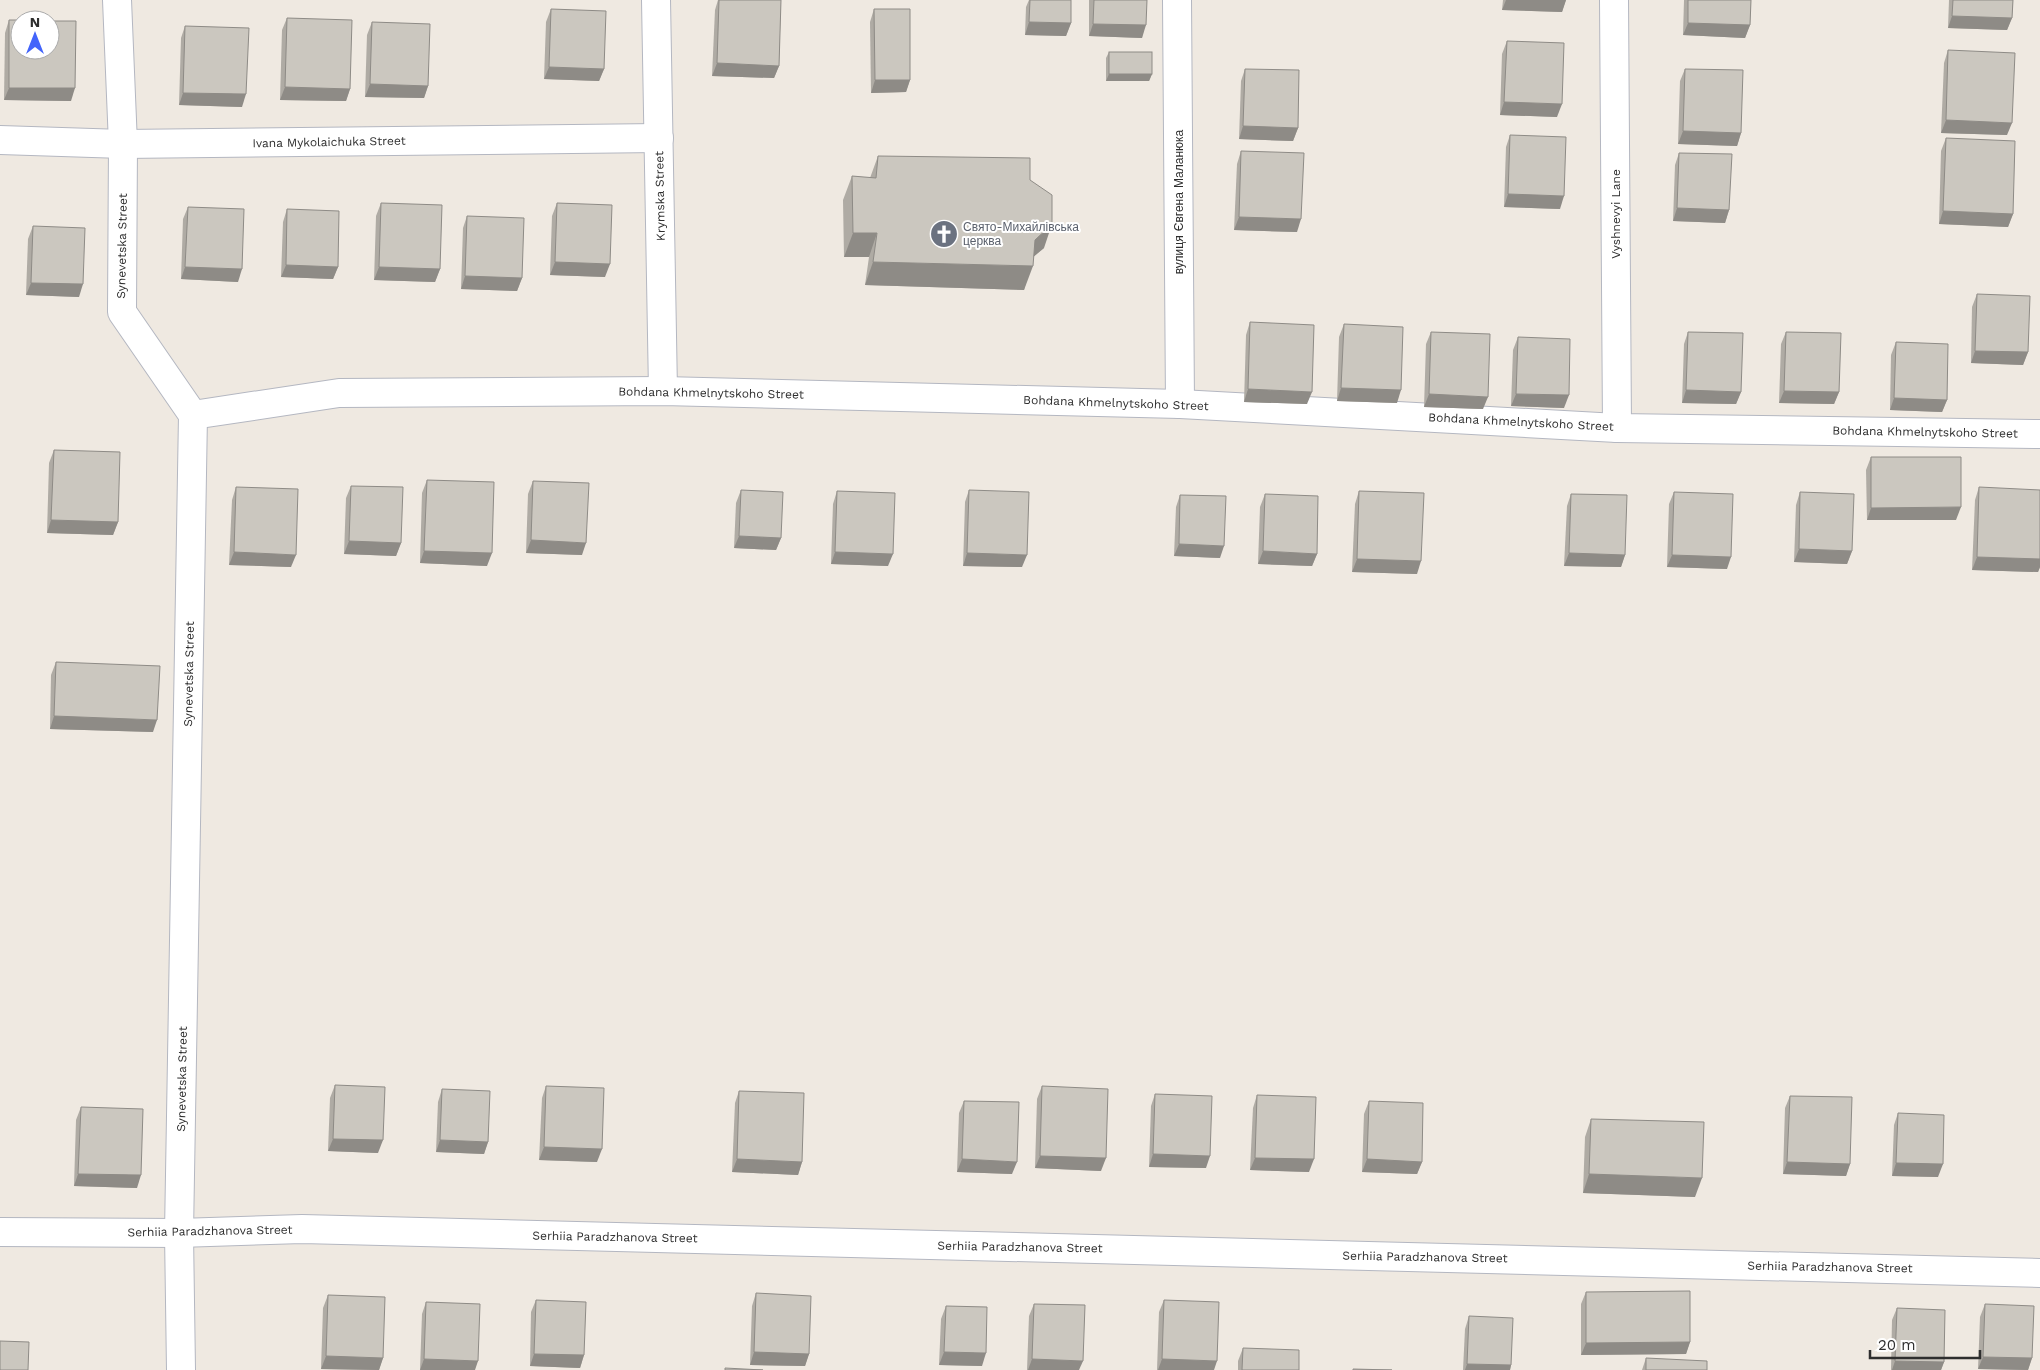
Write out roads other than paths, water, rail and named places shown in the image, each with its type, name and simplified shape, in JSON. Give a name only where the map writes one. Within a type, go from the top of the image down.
[{"type":"street","name":"Synevetska Street","points":[[118,0],[123,144],[122,312],[193,415],[179,1233],[181,1370]]},
{"type":"street","name":"Krymska Street","points":[[656,0],[663,392]]},
{"type":"street","name":"вулиця Євгена Маланюка","points":[[1177,0],[1180,404]]},
{"type":"street","name":"Vyshnevyi Lane","points":[[1614,0],[1617,428]]},
{"type":"street","name":"Ivana Mykolaichuka Street","points":[[0,140],[123,144],[659,138]]},
{"type":"street","name":"Bohdana Khmelnytskoho Street","points":[[193,415],[339,393],[663,392],[1180,404],[1617,428],[2040,434]]},
{"type":"street","name":"Serhiia Paradzhanova Street","points":[[0,1232],[179,1233],[302,1229],[2040,1273]]},
{"type":"place","name":"Свято-Михайлівська церква","points":[[944,234]]}]
